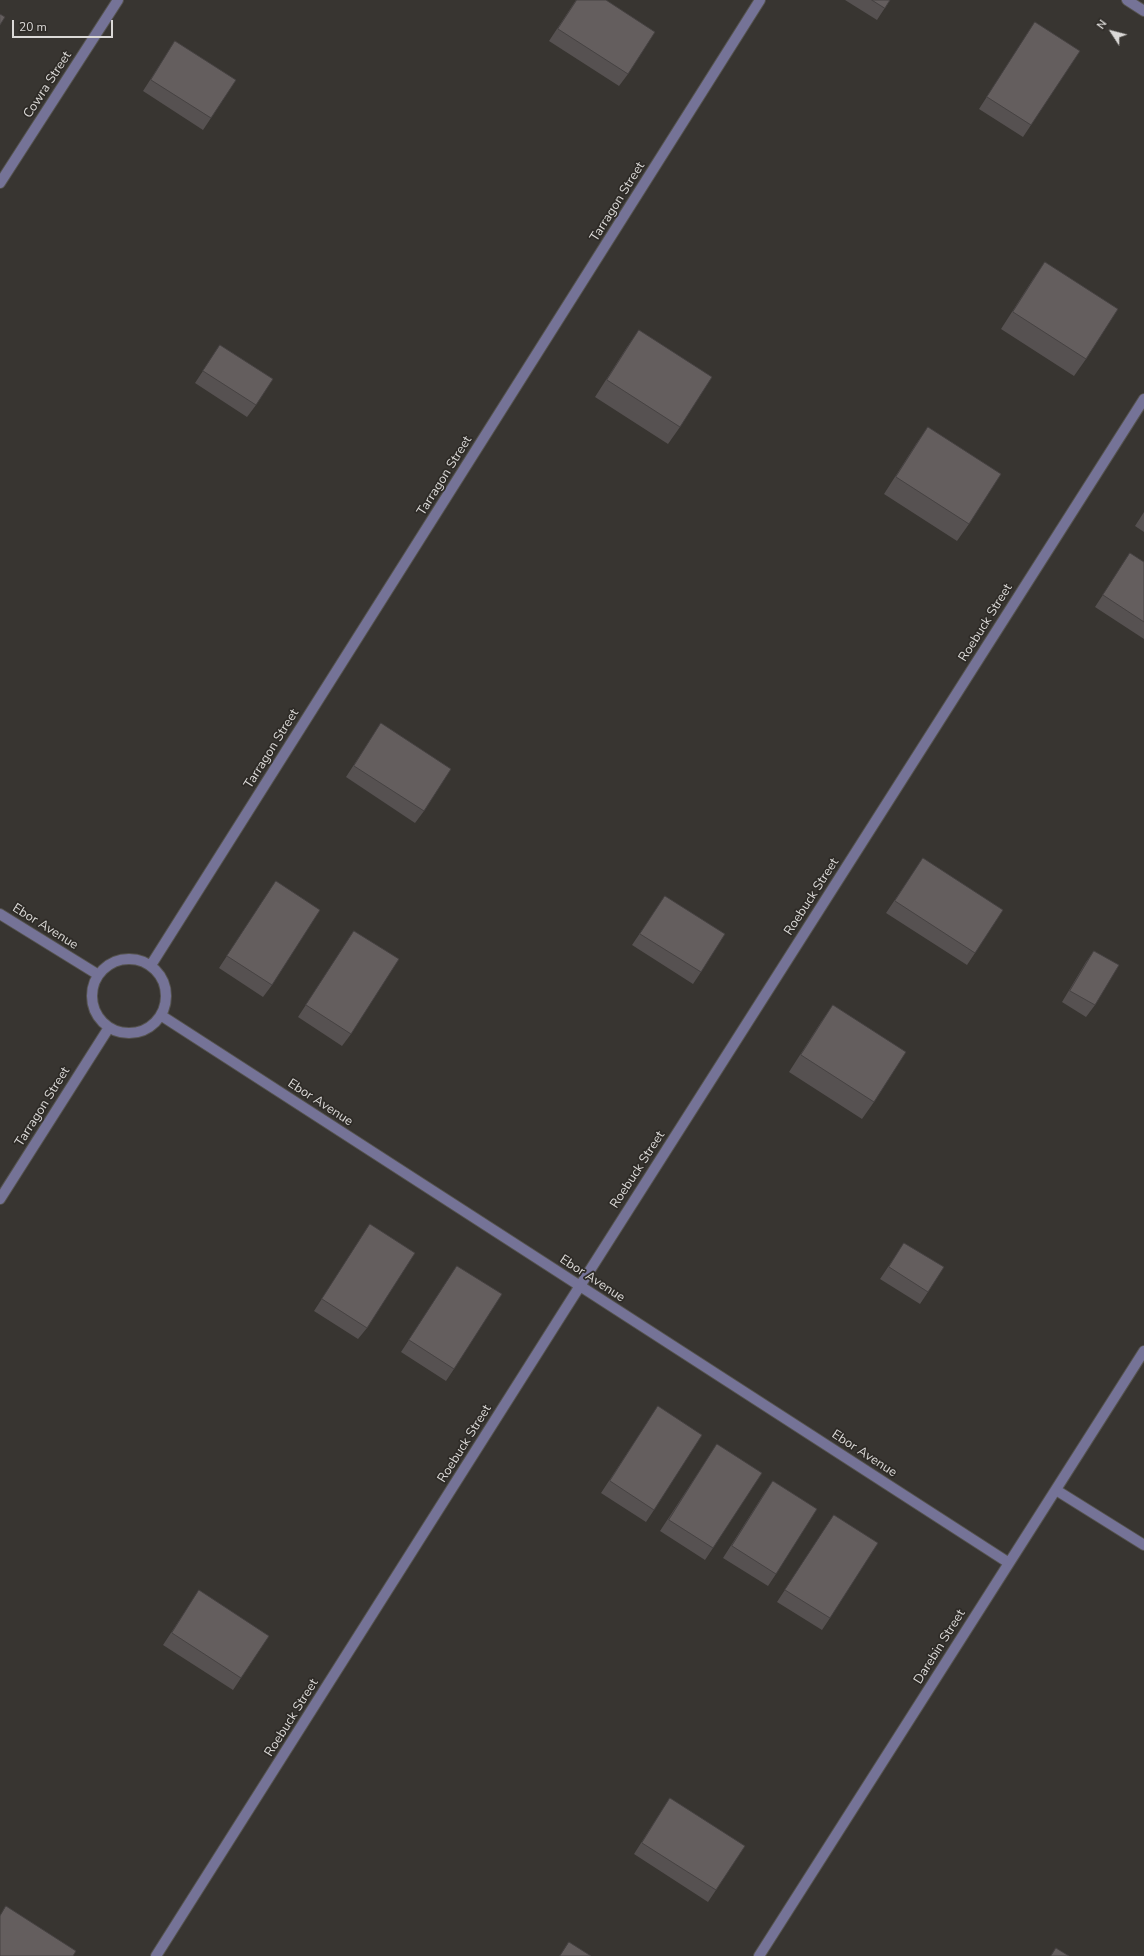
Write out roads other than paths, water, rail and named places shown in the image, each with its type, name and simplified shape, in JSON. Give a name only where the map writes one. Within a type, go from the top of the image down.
[{"type":"street","name":"Cowra Street","points":[[0,183],[118,0]]},
{"type":"street","name":"Tarragon Street","points":[[151,965],[760,0]]},
{"type":"street","points":[[1127,0],[1144,11]]},
{"type":"street","name":"Roebuck Street","points":[[156,1956],[1144,399]]},
{"type":"street","name":"Ebor Avenue","points":[[0,914],[97,974]]},
{"type":"street","points":[[130,958],[151,965],[164,980],[167,994],[162,1016],[148,1029],[129,1035],[108,1029],[95,1016],[90,998],[97,974],[114,961],[130,958]]},
{"type":"street","name":"Ebor Avenue","points":[[162,1016],[1009,1563]]},
{"type":"street","name":"Tarragon Street","points":[[0,1200],[108,1029]]},
{"type":"street","name":"Darebin Street","points":[[759,1956],[1144,1351]]},
{"type":"street","points":[[1056,1490],[1144,1545]]}]
